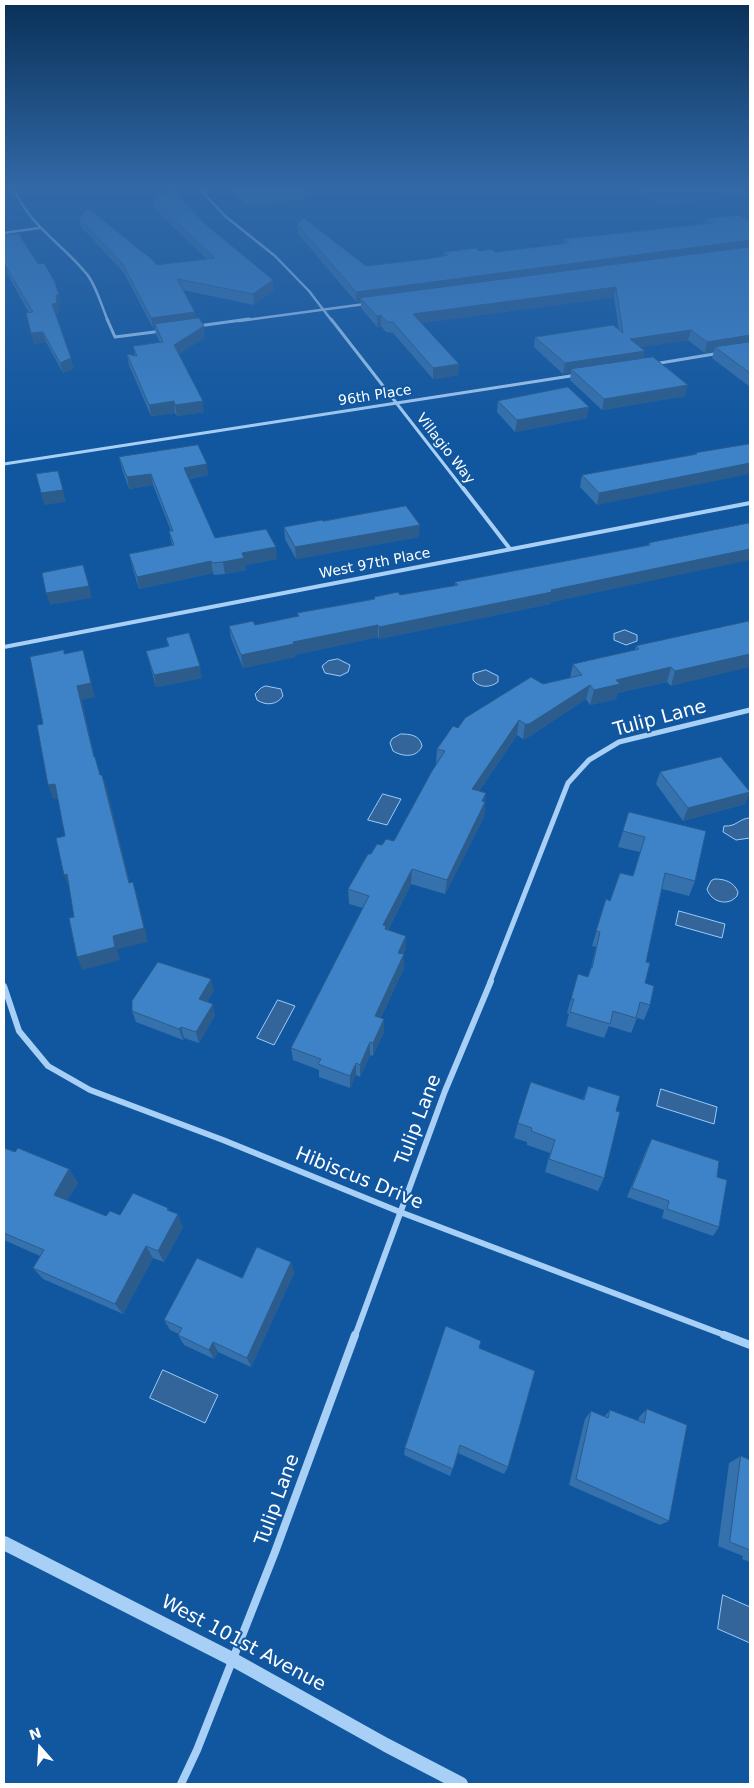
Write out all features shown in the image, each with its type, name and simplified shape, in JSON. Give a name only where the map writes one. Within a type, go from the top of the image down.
[{"type":"street","points":[[85,271],[115,337],[167,330]]},
{"type":"street","name":"Villagio Way","points":[[290,271],[323,309],[510,549]]},
{"type":"street","points":[[196,326],[369,303]]},
{"type":"street","points":[[646,365],[725,353]]},
{"type":"street","name":"96th Place","points":[[4,464],[583,374]]},
{"type":"street","name":"West 97th Place","points":[[4,647],[750,503]]},
{"type":"street","name":"Tulip Lane","points":[[181,1784],[197,1750],[274,1552],[445,1091],[482,1004],[569,782],[589,760],[619,742],[750,710]]},
{"type":"street","name":"Hibiscus Drive","points":[[4,986],[19,1031],[48,1066],[90,1090],[223,1140],[400,1212],[750,1345]]},
{"type":"street","name":"West 101st Avenue","points":[[4,1544],[232,1659],[386,1745],[461,1784]]},
{"type":"shaded area","points":[[625,630],[637,635],[637,641],[626,645],[614,640],[614,634]]},
{"type":"shaded area","points":[[338,659],[350,665],[348,672],[340,676],[325,673],[322,666],[328,661]]},
{"type":"shaded area","points":[[486,670],[498,676],[498,682],[485,686],[475,683],[473,674]]},
{"type":"shaded area","points":[[266,686],[281,689],[283,696],[281,699],[271,704],[257,700],[255,694]]},
{"type":"shaded area","points":[[401,734],[411,735],[419,739],[422,746],[417,753],[409,755],[393,751],[390,743],[392,739]]},
{"type":"shaded area","points":[[383,794],[401,799],[387,825],[368,820]]},
{"type":"shaded area","points":[[750,818],[750,838],[736,840],[723,832],[724,826]]},
{"type":"shaded area","points":[[715,879],[726,880],[732,883],[738,892],[737,896],[725,902],[720,902],[712,897],[707,889],[711,881]]},
{"type":"shaded area","points":[[679,911],[725,924],[722,938],[676,925]]},
{"type":"shaded area","points":[[278,1000],[295,1006],[274,1045],[257,1038]]},
{"type":"shaded area","points":[[661,1089],[717,1107],[714,1124],[657,1106]]},
{"type":"shaded area","points":[[163,1370],[218,1395],[205,1423],[150,1398]]},
{"type":"shaded area","points":[[723,1595],[750,1607],[750,1643],[718,1629]]},
{"type":"building","points":[[9,271],[49,271],[59,295],[56,295],[57,303],[52,304],[71,358],[60,363],[43,332],[31,333],[26,313],[33,312]]},
{"type":"building","points":[[126,271],[263,271],[273,280],[253,294],[177,279],[195,312],[151,318]]},
{"type":"building","points":[[338,271],[512,271],[356,292]]},
{"type":"building","points":[[563,271],[750,271],[750,335],[707,342],[691,330],[630,339],[645,351],[565,363],[535,337],[613,325],[623,333],[616,287],[413,314],[459,364],[433,368],[393,322],[387,322],[381,315],[377,316],[360,298]]},
{"type":"building","points":[[199,318],[204,326],[174,345],[203,401],[175,405],[174,401],[149,405],[127,354],[137,356],[133,346],[163,342],[155,324]]},
{"type":"building","points":[[750,342],[750,373],[715,347]]},
{"type":"building","points":[[653,357],[688,385],[604,399],[571,369]]},
{"type":"building","points":[[568,387],[589,407],[517,420],[498,401]]},
{"type":"building","points":[[750,444],[750,463],[599,493],[582,475],[697,454],[695,453]]},
{"type":"building","points":[[198,445],[207,464],[184,468],[215,538],[266,529],[276,547],[242,553],[244,558],[212,563],[211,561],[137,577],[129,554],[174,545],[169,531],[173,531],[151,474],[127,477],[119,457]]},
{"type":"building","points":[[58,471],[63,490],[41,493],[36,474]]},
{"type":"building","points":[[406,506],[420,525],[295,547],[284,527],[323,521]]},
{"type":"building","points":[[750,523],[750,549],[551,590],[552,592],[379,627],[378,625],[293,642],[294,644],[241,655],[229,626],[253,621],[255,625],[299,616],[297,613],[375,599],[374,597],[398,592],[400,595],[458,585],[455,582],[650,545],[649,543]]},
{"type":"building","points":[[83,565],[89,586],[46,593],[42,573]]},
{"type":"building","points":[[750,621],[750,654],[675,671],[671,667],[616,680],[620,684],[594,690],[590,685],[529,724],[519,720],[472,789],[486,793],[482,801],[485,802],[447,880],[412,869],[383,925],[386,926],[385,929],[406,936],[398,953],[404,954],[375,1016],[384,1019],[373,1043],[370,1042],[360,1065],[356,1063],[350,1076],[318,1064],[321,1059],[291,1048],[369,896],[348,889],[368,854],[371,854],[377,844],[382,845],[386,839],[394,841],[445,751],[437,749],[453,726],[458,728],[465,718],[531,677],[543,684],[582,675],[573,664],[639,649],[636,646]]},
{"type":"building","points":[[189,633],[200,666],[154,675],[146,651],[169,646],[166,638]]},
{"type":"building","points":[[64,650],[64,654],[83,650],[91,683],[77,686],[94,757],[100,775],[102,775],[129,883],[133,882],[144,928],[113,936],[115,947],[77,957],[69,918],[74,917],[67,874],[64,875],[56,838],[65,836],[55,784],[48,785],[37,725],[43,724],[30,657]]},
{"type":"building","points":[[721,757],[750,792],[688,808],[660,772]]},
{"type":"building","points":[[629,812],[706,831],[695,881],[665,873],[646,962],[650,963],[645,983],[654,986],[650,1005],[640,1002],[636,1018],[613,1011],[610,1024],[570,1012],[574,999],[571,999],[578,974],[588,977],[592,968],[600,932],[596,931],[606,899],[610,901],[620,873],[633,876],[645,837],[623,831]]},
{"type":"building","points":[[158,962],[211,979],[199,999],[213,1004],[196,1032],[181,1027],[179,1029],[132,1011],[132,1001]]},
{"type":"building","points":[[531,1082],[584,1100],[588,1086],[620,1096],[616,1111],[620,1112],[604,1178],[549,1159],[555,1140],[531,1131],[532,1128],[518,1123]]},
{"type":"building","points":[[652,1139],[719,1161],[717,1177],[727,1180],[719,1227],[667,1209],[669,1201],[632,1188]]},
{"type":"building","points":[[4,1148],[15,1152],[18,1148],[69,1169],[54,1195],[106,1216],[110,1211],[120,1215],[133,1193],[178,1214],[158,1251],[146,1246],[115,1304],[33,1268],[44,1250],[4,1233]]},
{"type":"building","points":[[257,1247],[291,1262],[247,1358],[213,1342],[209,1350],[178,1335],[182,1328],[164,1320],[197,1258],[242,1278]]},
{"type":"building","points":[[446,1326],[481,1341],[479,1348],[535,1371],[508,1467],[460,1445],[453,1469],[405,1448]]},
{"type":"building","points":[[647,1409],[687,1425],[669,1521],[576,1479],[591,1411],[608,1418],[610,1410],[644,1423]]},
{"type":"building","points":[[741,1456],[750,1460],[750,1550],[730,1542]]}]
